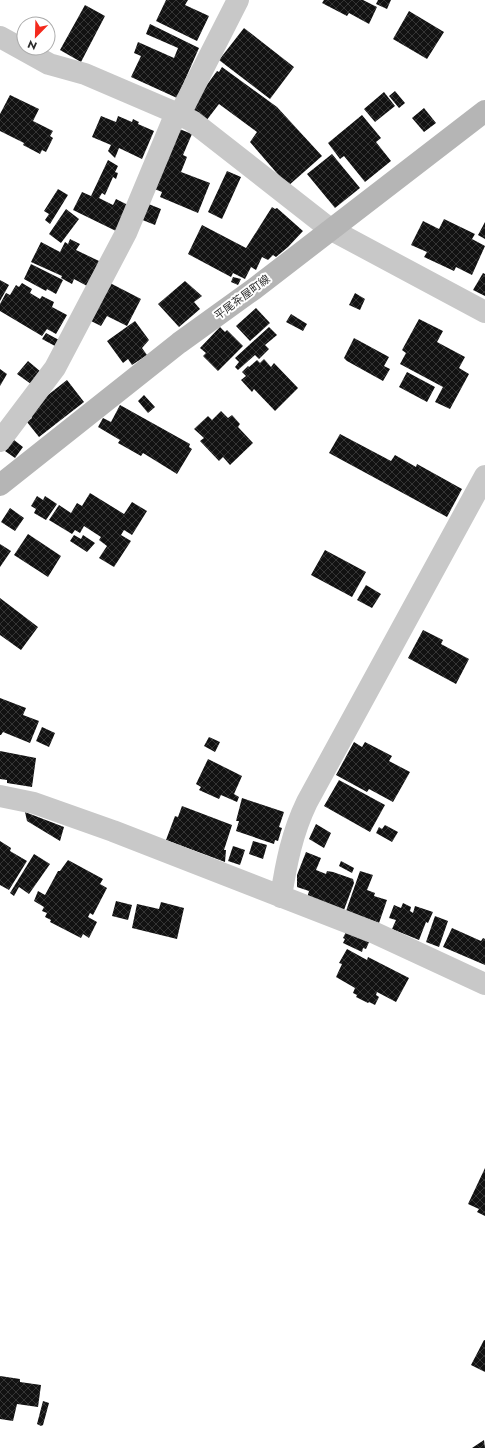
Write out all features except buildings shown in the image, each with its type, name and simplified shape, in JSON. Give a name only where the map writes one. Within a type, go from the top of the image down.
[{"type":"main road","name":"平尾茶屋町線","points":[[0,485],[179,343],[254,289],[485,111]]},
{"type":"street","points":[[0,441],[55,368],[126,233],[178,114],[238,0]]},
{"type":"street","points":[[0,37],[50,64],[86,74],[192,121],[330,229],[485,312]]},
{"type":"street","points":[[281,897],[286,866],[299,819],[485,476]]},
{"type":"street","points":[[0,796],[34,803],[113,831],[375,932],[485,984]]}]
